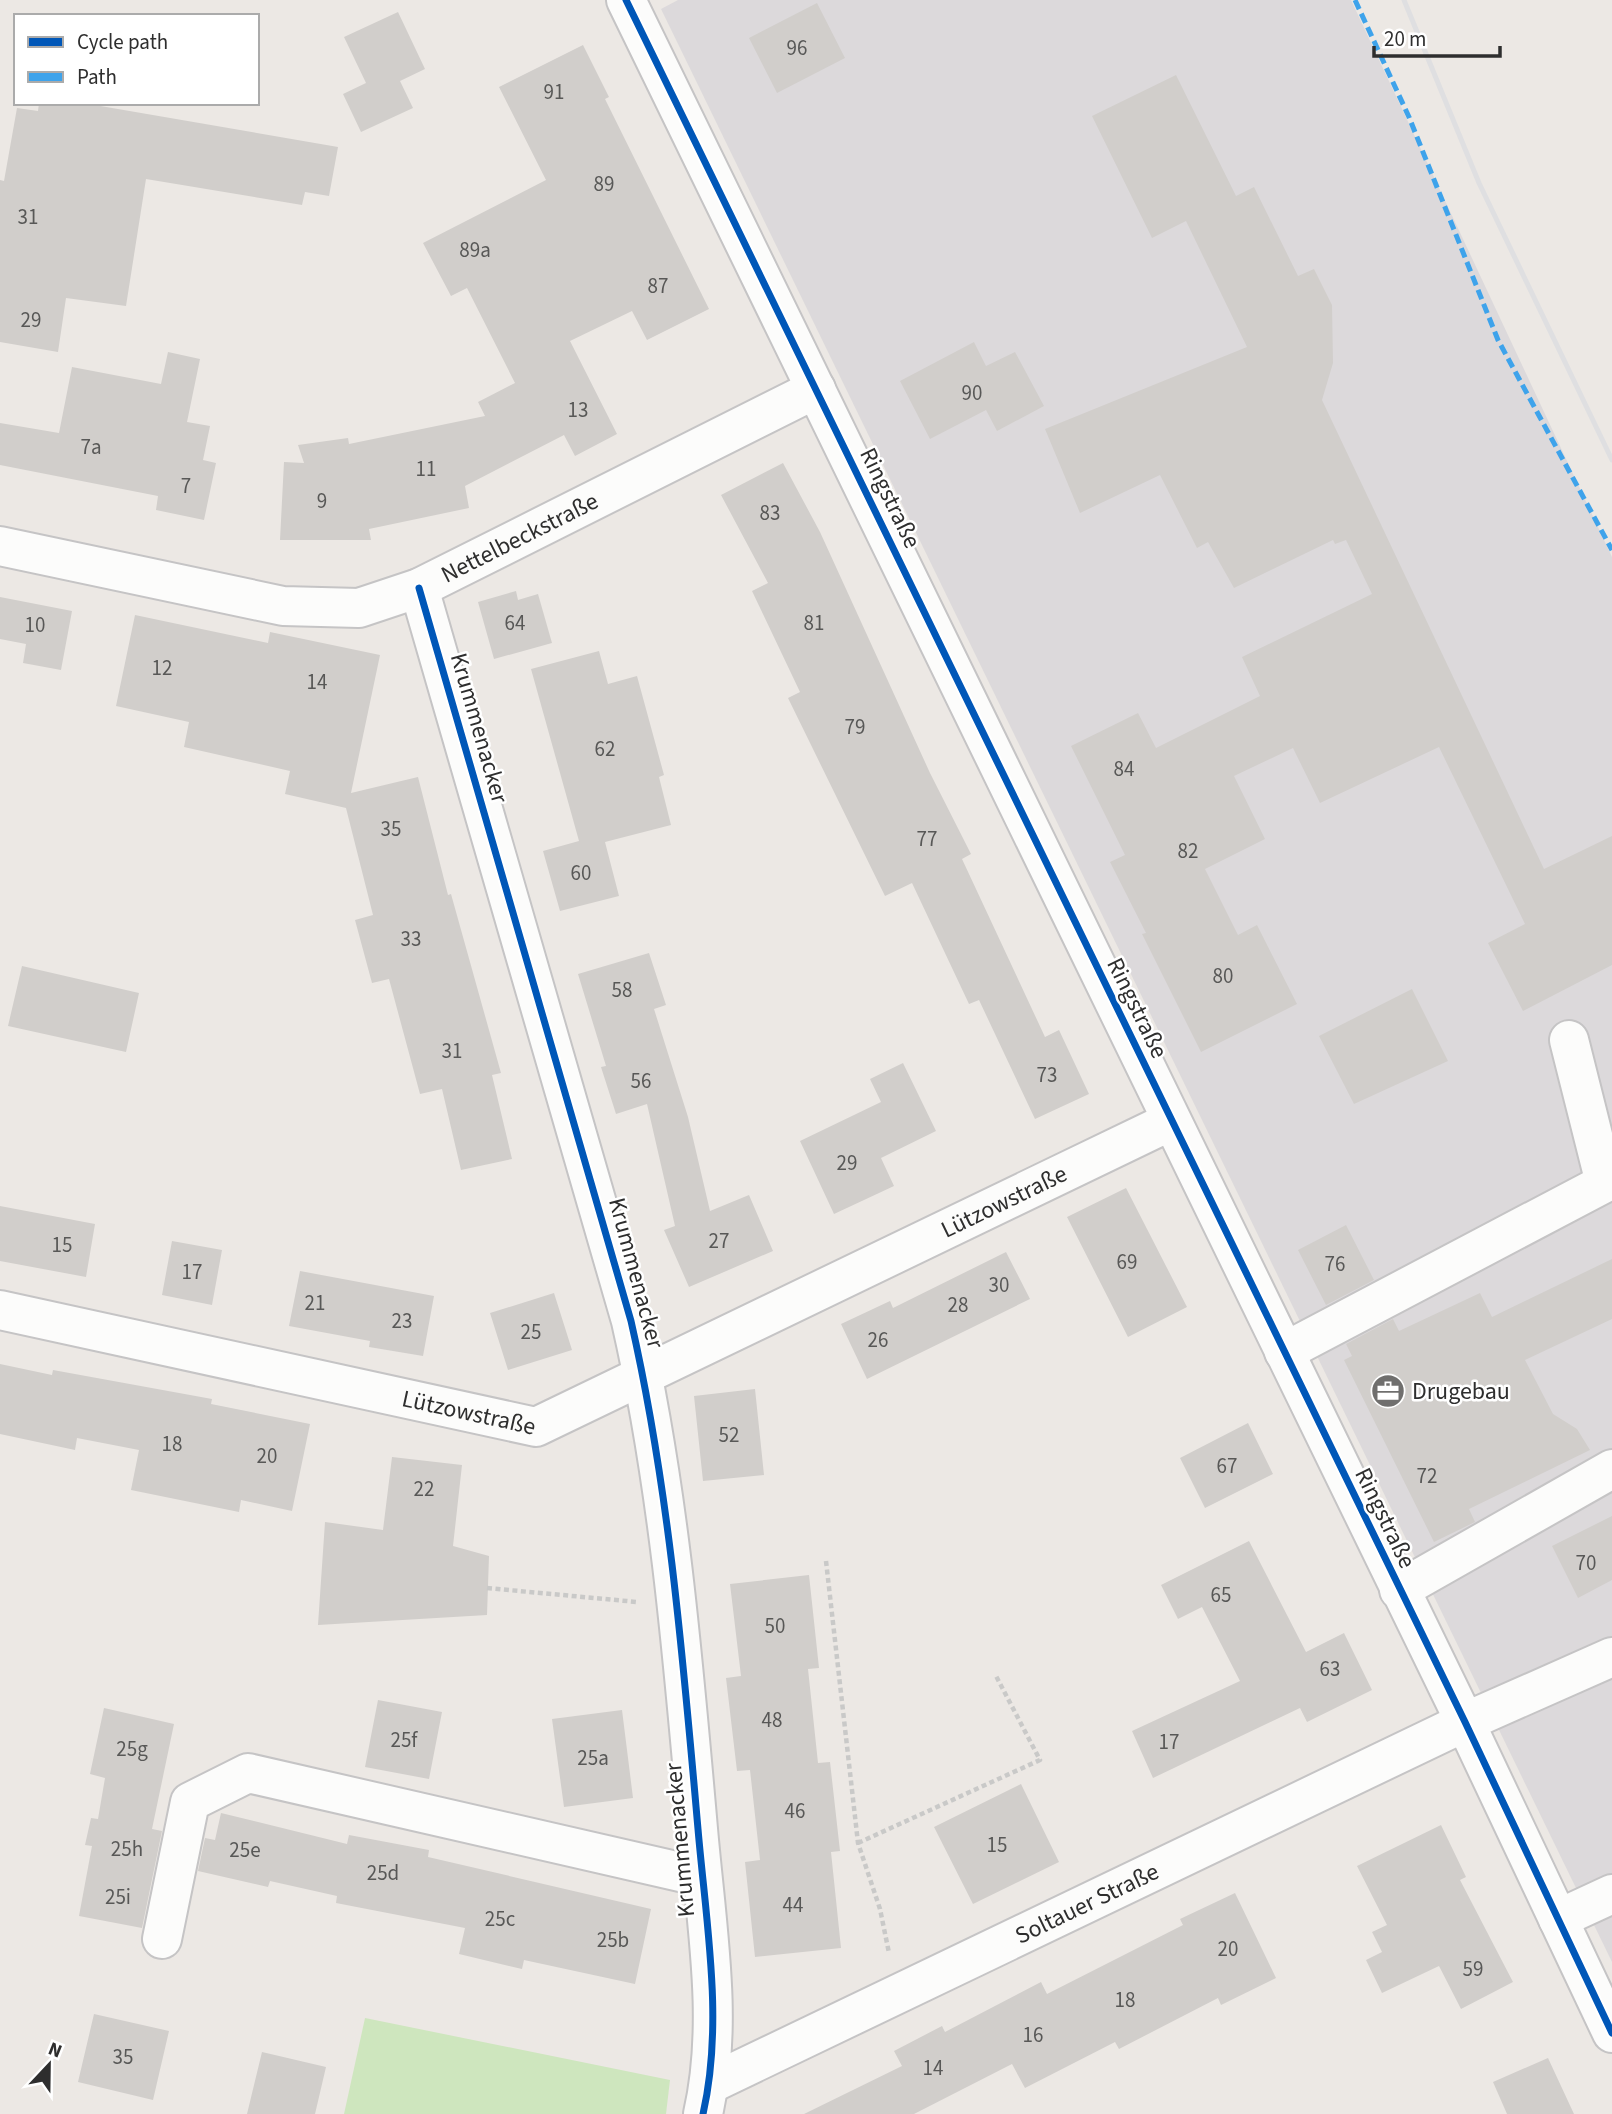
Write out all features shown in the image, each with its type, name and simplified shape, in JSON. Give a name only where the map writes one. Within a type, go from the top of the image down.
[{"type":"street","name":"Ringstraße","points":[[626,0],[1465,1722],[1612,2033]]},
{"type":"street","name":"Nettelbeckstraße","points":[[0,546],[283,606],[359,608],[419,588],[816,389]]},
{"type":"street","name":"Krummenacker","points":[[419,588],[631,1321],[644,1377],[678,1605],[702,1877],[713,2004],[707,2099]]},
{"type":"street","points":[[1284,1352],[1605,1183],[1569,1040]]},
{"type":"street","name":"Lützowstraße","points":[[0,1310],[536,1427],[1171,1121]]},
{"type":"street","points":[[1399,1590],[1612,1469]]},
{"type":"street","name":"Soltauer Straße","points":[[707,2099],[897,1995],[1465,1722],[1612,1657]]},
{"type":"street","points":[[162,1939],[190,1802],[248,1773],[702,1877]]},
{"type":"street","points":[[1558,1919],[1612,1894]]},
{"type":"path","points":[[826,1561],[858,1843],[880,1909],[897,1995]]},
{"type":"path","points":[[488,1588],[678,1605]]},
{"type":"path","points":[[858,1843],[1040,1760],[995,1674]]},
{"type":"shaded area","points":[[678,0],[1351,0],[1612,557],[1612,1962],[661,9]]},
{"type":"green space","points":[[365,2018],[670,2080],[666,2114],[344,2114]]},
{"type":"building","points":[[817,3],[845,58],[777,93],[749,38]]},
{"type":"building","points":[[398,12],[425,69],[400,81],[413,108],[361,132],[343,94],[366,83],[344,37]]},
{"type":"building","points":[[583,45],[609,97],[605,99],[709,309],[647,340],[632,311],[570,341],[617,434],[575,456],[564,435],[465,486],[469,508],[369,529],[371,540],[280,540],[284,462],[304,463],[298,445],[348,438],[349,444],[485,416],[478,402],[515,383],[467,288],[451,296],[423,243],[546,180],[499,87]]},
{"type":"building","points":[[1176,75],[1236,196],[1254,187],[1298,276],[1314,269],[1332,305],[1333,363],[1322,400],[1544,869],[1612,836],[1612,965],[1523,1011],[1488,943],[1525,924],[1439,747],[1320,803],[1293,748],[1234,776],[1265,839],[1205,869],[1238,935],[1257,925],[1297,1004],[1201,1052],[1142,934],[1146,933],[1110,862],[1125,855],[1071,746],[1138,713],[1156,748],[1260,696],[1242,657],[1372,594],[1346,540],[1335,544],[1333,540],[1234,588],[1208,542],[1197,548],[1160,475],[1080,513],[1045,429],[1247,347],[1186,221],[1152,238],[1092,116]]},
{"type":"building","points":[[39,105],[95,105],[338,147],[329,196],[305,192],[302,205],[146,179],[126,306],[66,298],[58,352],[0,342],[0,180],[4,181],[17,108],[38,111]]},
{"type":"building","points":[[974,342],[986,366],[1015,352],[1044,406],[997,431],[986,410],[930,439],[900,381]]},
{"type":"building","points":[[168,352],[200,359],[187,422],[210,426],[203,460],[216,463],[204,520],[156,510],[158,496],[0,465],[0,423],[59,433],[72,367],[161,384]]},
{"type":"building","points":[[783,463],[820,532],[930,773],[971,854],[962,859],[1045,1037],[1059,1030],[1089,1094],[1035,1119],[979,1000],[969,1004],[912,883],[885,896],[788,698],[800,692],[752,591],[768,583],[721,495]]},
{"type":"building","points":[[516,591],[518,600],[538,594],[552,643],[494,659],[478,602]]},
{"type":"building","points":[[0,597],[72,611],[61,670],[23,663],[26,644],[0,639]]},
{"type":"building","points":[[135,615],[268,643],[270,632],[380,655],[351,793],[418,777],[448,895],[451,894],[501,1073],[492,1075],[512,1159],[461,1170],[442,1089],[420,1094],[389,979],[372,983],[355,920],[373,915],[346,808],[285,794],[290,771],[184,747],[189,722],[116,706]]},
{"type":"building","points":[[599,651],[608,684],[637,676],[664,775],[659,777],[671,825],[605,842],[619,896],[560,911],[543,851],[579,841],[531,669]]},
{"type":"building","points":[[649,953],[666,1005],[654,1009],[688,1117],[710,1211],[749,1195],[773,1251],[689,1287],[664,1230],[675,1226],[647,1104],[616,1114],[601,1067],[606,1066],[578,974]]},
{"type":"building","points":[[22,966],[139,993],[126,1052],[8,1026]]},
{"type":"building","points":[[1412,989],[1448,1061],[1354,1104],[1319,1036]]},
{"type":"building","points":[[903,1063],[936,1131],[881,1158],[894,1186],[834,1214],[800,1141],[881,1102],[870,1079]]},
{"type":"building","points":[[1126,1188],[1187,1307],[1128,1337],[1067,1217]]},
{"type":"building","points":[[0,1206],[95,1224],[86,1277],[0,1261]]},
{"type":"building","points":[[1346,1225],[1374,1280],[1326,1305],[1298,1250]]},
{"type":"building","points":[[172,1241],[222,1250],[212,1305],[162,1295]]},
{"type":"building","points":[[1006,1252],[1030,1299],[867,1379],[841,1324],[890,1301],[893,1308]]},
{"type":"building","points":[[1612,1259],[1612,1319],[1525,1360],[1553,1414],[1577,1429],[1590,1450],[1469,1509],[1475,1522],[1434,1542],[1344,1360],[1352,1356],[1346,1344],[1393,1319],[1399,1331],[1480,1293],[1492,1317]]},
{"type":"building","points":[[300,1271],[434,1296],[423,1356],[369,1347],[370,1341],[289,1326]]},
{"type":"building","points":[[554,1293],[572,1350],[508,1370],[490,1313]]},
{"type":"building","points":[[0,1364],[52,1375],[53,1370],[212,1399],[211,1404],[310,1424],[292,1511],[241,1500],[239,1512],[131,1490],[139,1450],[77,1438],[75,1450],[0,1434]]},
{"type":"building","points":[[755,1389],[764,1475],[703,1481],[694,1396]]},
{"type":"building","points":[[1248,1423],[1273,1474],[1205,1508],[1180,1458]]},
{"type":"building","points":[[392,1457],[462,1465],[453,1546],[489,1556],[487,1615],[318,1625],[325,1522],[383,1530]]},
{"type":"building","points":[[1612,1516],[1612,1580],[1578,1598],[1552,1546]]},
{"type":"building","points":[[1249,1541],[1306,1652],[1344,1633],[1372,1690],[1307,1722],[1300,1708],[1153,1778],[1132,1731],[1240,1681],[1202,1607],[1178,1619],[1161,1585]]},
{"type":"building","points":[[809,1575],[819,1668],[808,1669],[818,1763],[830,1762],[840,1851],[831,1852],[841,1948],[755,1957],[745,1862],[760,1860],[750,1770],[737,1771],[726,1678],[741,1676],[730,1584]]},
{"type":"building","points":[[378,1700],[442,1712],[429,1779],[365,1767]]},
{"type":"building","points":[[104,1708],[174,1724],[152,1829],[162,1831],[142,1928],[79,1916],[92,1846],[85,1845],[91,1818],[98,1819],[105,1778],[90,1774]]},
{"type":"building","points":[[622,1710],[633,1798],[564,1807],[552,1719]]},
{"type":"building","points":[[1021,1784],[1059,1862],[973,1904],[934,1827]]},
{"type":"building","points":[[221,1813],[347,1844],[349,1835],[429,1850],[428,1857],[651,1909],[635,1984],[524,1960],[522,1969],[459,1954],[465,1928],[336,1903],[337,1896],[270,1881],[268,1887],[198,1871],[205,1838],[215,1840]]},
{"type":"building","points":[[1441,1825],[1466,1877],[1460,1880],[1513,1982],[1461,2009],[1439,1966],[1382,1993],[1366,1960],[1382,1952],[1372,1932],[1387,1925],[1357,1866]]},
{"type":"building","points":[[1235,1893],[1276,1978],[1221,2005],[1218,1998],[1119,2049],[1115,2042],[1025,2088],[1012,2064],[914,2114],[804,2114],[902,2066],[894,2051],[942,2026],[945,2032],[1041,1982],[1047,1994],[1183,1925],[1180,1919]]},
{"type":"building","points":[[94,2014],[169,2031],[153,2100],[78,2082]]},
{"type":"building","points":[[262,2052],[326,2067],[315,2114],[247,2114]]},
{"type":"building","points":[[1548,2058],[1574,2114],[1507,2114],[1493,2082]]},
{"type":"railway","points":[[1404,0],[1479,183],[1612,460]]},
{"type":"marked path","points":[[1355,0],[1409,117],[1498,340],[1612,550]]},
{"type":"cycle path","points":[[626,0],[1465,1722],[1612,2033]]},
{"type":"cycle path","points":[[419,588],[631,1321],[644,1384],[673,1574],[709,1936],[712,2044],[703,2114]]},
{"type":"place","name":"Drugebau","points":[[1388,1391]]}]
